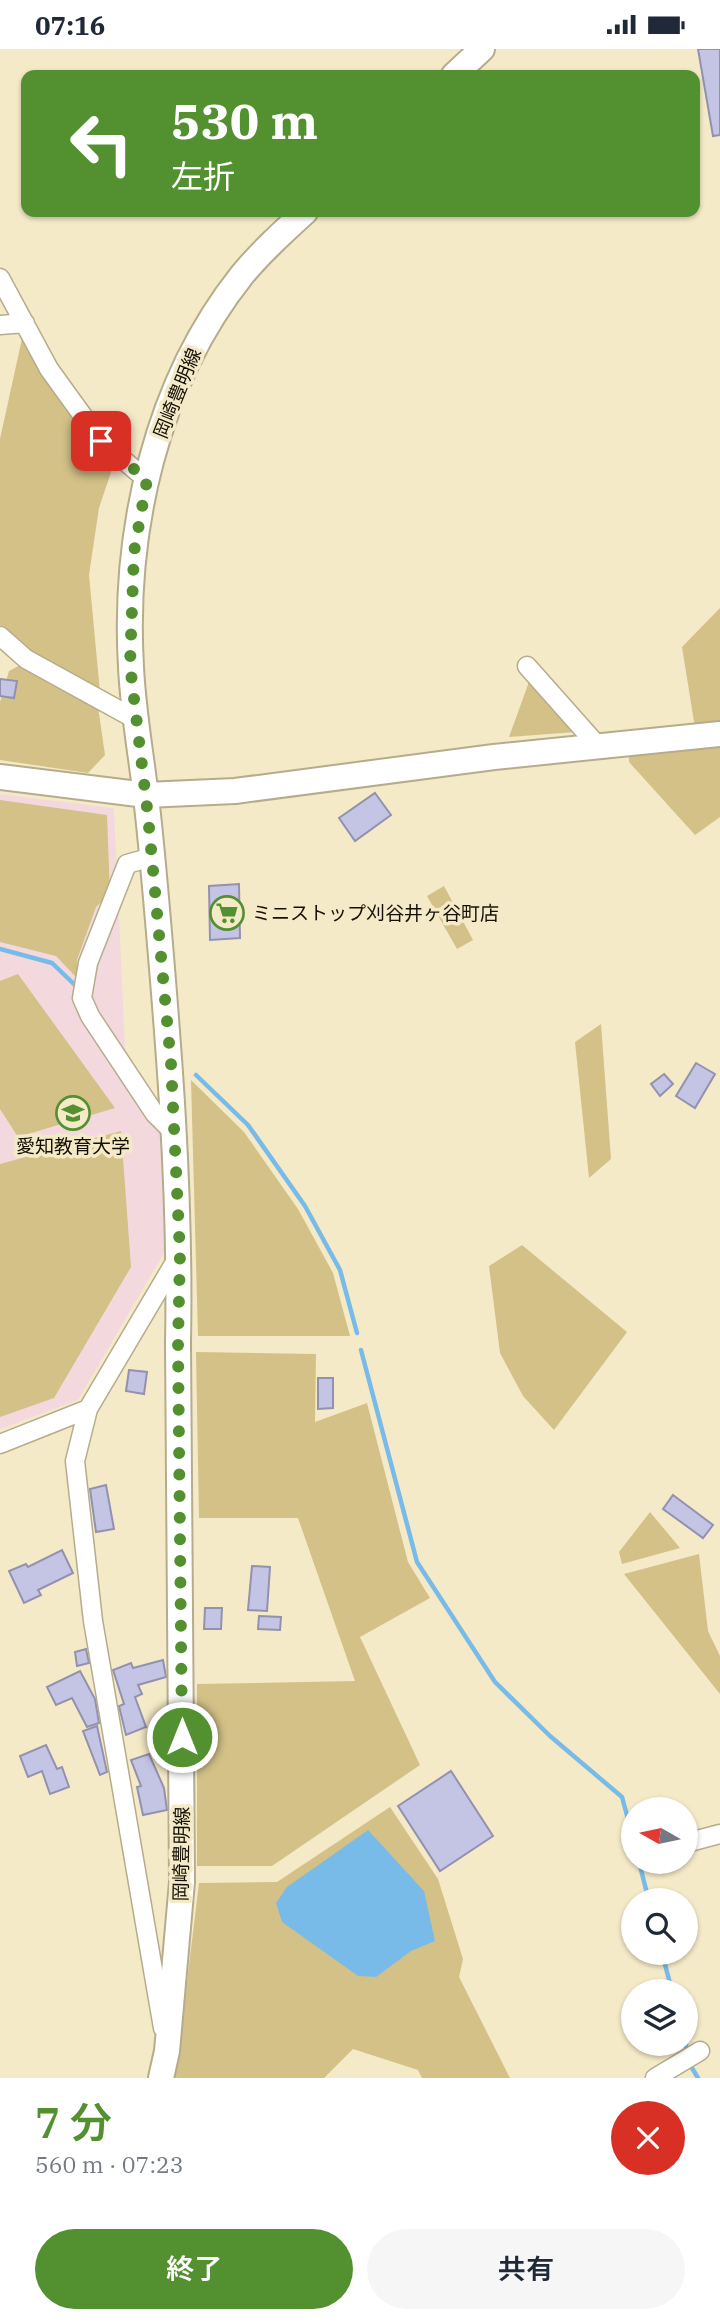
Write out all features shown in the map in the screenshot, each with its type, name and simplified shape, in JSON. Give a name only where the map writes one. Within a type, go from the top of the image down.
[{"type":"main road","points":[[459,70],[481,50]]},
{"type":"main road","name":"岡崎豊明線","points":[[161,2078],[167,2051],[182,1882],[178,1343],[180,1254],[171,1064],[146,795],[130,665],[134,552],[147,480],[169,404],[200,338],[241,277],[267,247],[300,217]]},
{"type":"main road","points":[[0,776],[146,795],[235,791],[494,757],[720,734]]},
{"type":"street","points":[[0,278],[49,369],[101,441],[147,480]]},
{"type":"street","points":[[0,325],[25,323]]},
{"type":"street","points":[[0,636],[26,659],[135,719]]},
{"type":"street","points":[[527,666],[598,746]]},
{"type":"street","points":[[152,857],[127,864],[88,963],[82,998],[90,1016],[155,1114],[174,1133]]},
{"type":"street","points":[[167,2051],[93,1621],[75,1461],[88,1409],[180,1254]]},
{"type":"street","points":[[0,1444],[88,1409]]},
{"type":"street","points":[[698,1840],[720,1834]]},
{"type":"street","points":[[655,2078],[700,2052]]},
{"type":"shaded area","points":[[23,334],[74,420],[114,463],[99,508],[89,575],[100,692],[29,651],[0,625],[0,439]]},
{"type":"shaded area","points":[[720,608],[720,726],[695,728],[682,647]]},
{"type":"shaded area","points":[[22,664],[98,707],[105,755],[88,773],[0,760],[0,702],[9,671]]},
{"type":"shaded area","points":[[530,679],[576,732],[509,737]]},
{"type":"shaded area","points":[[720,743],[720,817],[695,835],[629,762],[629,752]]},
{"type":"shaded area","name":"愛知教育大学","points":[[0,794],[114,808],[127,1090],[163,1135],[164,1253],[78,1400],[0,1429]]},
{"type":"shaded area","points":[[0,800],[107,815],[110,894],[96,907],[77,960],[77,978],[56,956],[0,942]]},
{"type":"shaded area","points":[[444,886],[473,940],[457,949],[427,896]]},
{"type":"shaded area","points":[[18,974],[115,1108],[18,1137],[0,1109],[0,981]]},
{"type":"shaded area","points":[[601,1024],[611,1159],[589,1178],[575,1042]]},
{"type":"shaded area","points":[[191,1080],[244,1132],[298,1209],[333,1273],[350,1336],[198,1336]]},
{"type":"shaded area","points":[[121,1131],[131,1267],[54,1398],[0,1417],[0,1164]]},
{"type":"shaded area","points":[[522,1245],[627,1332],[554,1430],[523,1396],[500,1353],[489,1266]]},
{"type":"shaded area","points":[[196,1352],[316,1354],[315,1422],[367,1403],[408,1562],[430,1598],[360,1637],[420,1765],[272,1866],[197,1866],[197,1684],[355,1681],[298,1518],[199,1518]]},
{"type":"shaded area","points":[[650,1512],[680,1548],[622,1564],[619,1552]]},
{"type":"shaded area","points":[[699,1554],[708,1631],[720,1656],[720,1694],[624,1574]]},
{"type":"shaded area","points":[[390,1807],[438,1879],[463,1959],[459,1977],[510,2078],[422,2078],[418,2070],[353,2049],[324,2078],[172,2078],[181,2031],[199,1883],[277,1882]]},
{"type":"water","points":[[368,1830],[424,1891],[435,1941],[411,1951],[376,1977],[358,1976],[282,1922],[276,1903],[287,1887]]},
{"type":"building","points":[[698,49],[720,49],[720,135],[713,136]]},
{"type":"building","points":[[0,679],[17,681],[14,698],[0,696]]},
{"type":"building","points":[[375,793],[391,815],[355,841],[339,818]]},
{"type":"building","points":[[239,884],[240,938],[210,940],[209,886]]},
{"type":"building","points":[[696,1063],[715,1074],[695,1108],[676,1096]]},
{"type":"building","points":[[664,1074],[673,1084],[660,1096],[651,1084]]},
{"type":"building","points":[[129,1370],[147,1372],[144,1394],[126,1391]]},
{"type":"building","points":[[318,1378],[333,1378],[333,1408],[318,1409]]},
{"type":"building","points":[[106,1485],[114,1529],[96,1532],[90,1489]]},
{"type":"building","points":[[673,1495],[713,1525],[703,1538],[663,1509]]},
{"type":"building","points":[[62,1550],[73,1573],[38,1590],[41,1595],[24,1603],[9,1571],[26,1564],[28,1567]]},
{"type":"building","points":[[252,1566],[270,1567],[267,1611],[248,1610]]},
{"type":"building","points":[[205,1608],[222,1608],[221,1629],[204,1629]]},
{"type":"building","points":[[259,1616],[281,1617],[280,1630],[258,1629]]},
{"type":"building","points":[[86,1649],[89,1663],[77,1666],[75,1652]]},
{"type":"building","points":[[163,1660],[166,1677],[138,1685],[142,1694],[135,1697],[146,1727],[126,1735],[119,1706],[124,1704],[113,1670],[131,1663],[133,1668]]},
{"type":"building","points":[[80,1671],[95,1699],[99,1723],[87,1727],[72,1698],[56,1705],[47,1687]]},
{"type":"building","points":[[97,1726],[107,1772],[100,1775],[83,1731]]},
{"type":"building","points":[[46,1745],[57,1769],[62,1767],[69,1787],[50,1794],[42,1771],[28,1777],[20,1756]]},
{"type":"building","points":[[149,1754],[164,1788],[167,1810],[143,1815],[137,1787],[141,1786],[131,1760]]},
{"type":"building","points":[[451,1771],[493,1836],[440,1871],[398,1806]]},
{"type":"waterway","points":[[0,949],[52,963],[78,988]]},
{"type":"waterway","points":[[196,1075],[248,1125],[305,1206],[340,1270],[357,1333]]},
{"type":"waterway","points":[[361,1350],[417,1562],[495,1682],[550,1736],[622,1797]]},
{"type":"waterway","points":[[642,1874],[646,1888]]},
{"type":"waterway","points":[[665,1965],[669,1979]]},
{"type":"waterway","points":[[692,2068],[698,2078]]},
{"type":"place","name":"ミニストップ刈谷井ヶ谷町店","points":[[227,913]]},
{"type":"place","name":"愛知教育大学","points":[[73,1113]]},
{"type":"route","points":[[101,441],[147,480],[134,552],[130,665],[146,795],[171,1064],[180,1254],[178,1343],[182,1737]]}]
